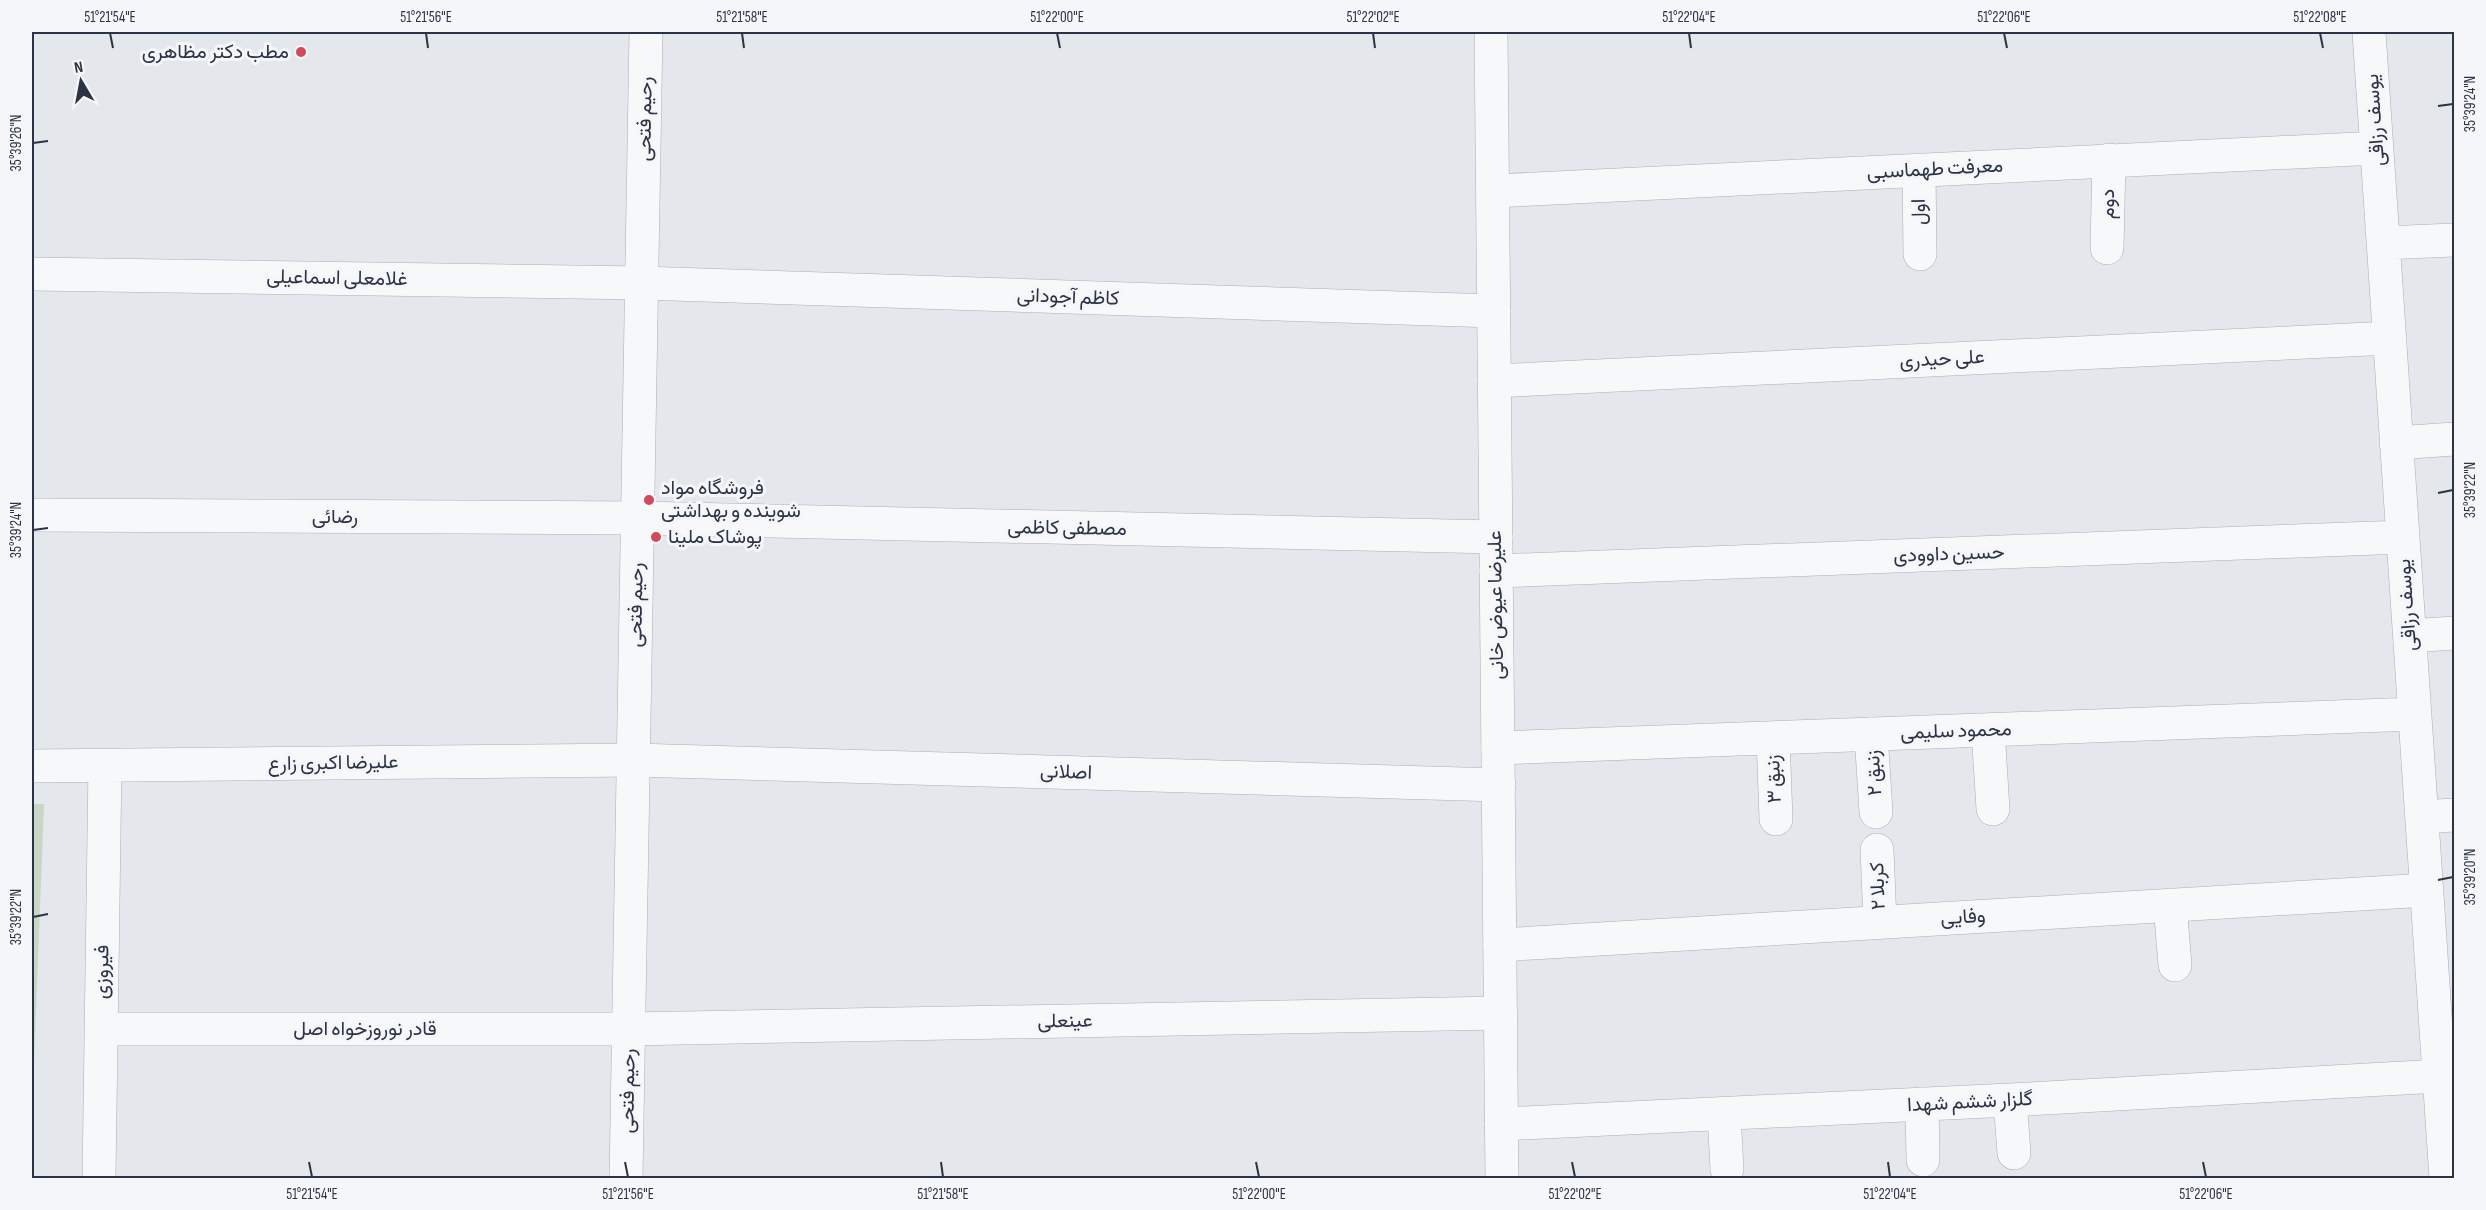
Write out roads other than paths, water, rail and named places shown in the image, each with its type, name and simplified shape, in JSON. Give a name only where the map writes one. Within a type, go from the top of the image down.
[{"type":"street","name":"رحیم فتحی","points":[[626,1179],[646,32]]},
{"type":"street","name":"علیرضا عیوض خانی","points":[[1491,32],[1502,1179]]},
{"type":"street","name":"یوسف رزاقی","points":[[2369,32],[2427,890],[2445,1019],[2439,1076],[2446,1179]]},
{"type":"street","name":"معرفت طهماسبی","points":[[1493,191],[2377,148]]},
{"type":"street","name":"دوم","points":[[2107,248],[2109,160]]},
{"type":"street","name":"اول","points":[[1919,170],[1920,254]]},
{"type":"street","points":[[2383,243],[2454,240]]},
{"type":"street","name":"غلامعلی اسماعیلی","points":[[32,274],[642,283]]},
{"type":"street","name":"کاظم آجودانی","points":[[642,283],[1494,311]]},
{"type":"street","name":"علی حیدری","points":[[1494,381],[2390,338]]},
{"type":"street","points":[[2396,443],[2454,439]]},
{"type":"street","name":"رضائی","points":[[32,515],[638,518]]},
{"type":"street","name":"مصطفی کاظمی","points":[[638,518],[1496,537]]},
{"type":"street","name":"حسین داوودی","points":[[1496,571],[2403,537]]},
{"type":"street","points":[[2410,636],[2454,633]]},
{"type":"street","name":"محمود سلیمی","points":[[1498,748],[2415,714]]},
{"type":"street","points":[[1988,730],[1993,809]]},
{"type":"street","name":"زنبق ۲","points":[[1871,734],[1876,812]]},
{"type":"street","name":"زنبق ۳","points":[[1773,738],[1776,819]]},
{"type":"street","name":"علیرضا اکبری زارع","points":[[32,766],[634,760]]},
{"type":"street","name":"اصلانی","points":[[634,760],[1499,785]]},
{"type":"street","name":"فیروزی","points":[[99,1179],[105,765]]},
{"type":"street","points":[[2422,817],[2454,815]]},
{"type":"street","name":"کربلا ۲","points":[[1877,850],[1880,922]]},
{"type":"street","name":"وفایی","points":[[1500,945],[2427,890]]},
{"type":"street","points":[[2170,905],[2175,965]]},
{"type":"street","name":"عینعلی","points":[[629,1029],[1501,1013]]},
{"type":"street","name":"قادر نوروزخواه اصل","points":[[101,1029],[629,1029]]},
{"type":"street","name":"گلزار ششم شهدا","points":[[1501,1124],[2010,1100],[2439,1076]]},
{"type":"street","points":[[2010,1100],[2014,1153]]},
{"type":"street","points":[[1922,1104],[1923,1160]]},
{"type":"street","points":[[1724,1114],[1726,1169]]},
{"type":"place","name":"مطب دکتر مظاهری","points":[[301,52]]},
{"type":"place","name":"فروشگاه مواد شوینده و بهداشتی","points":[[649,500]]},
{"type":"place","name":"پوشاک ملینا","points":[[656,537]]}]
